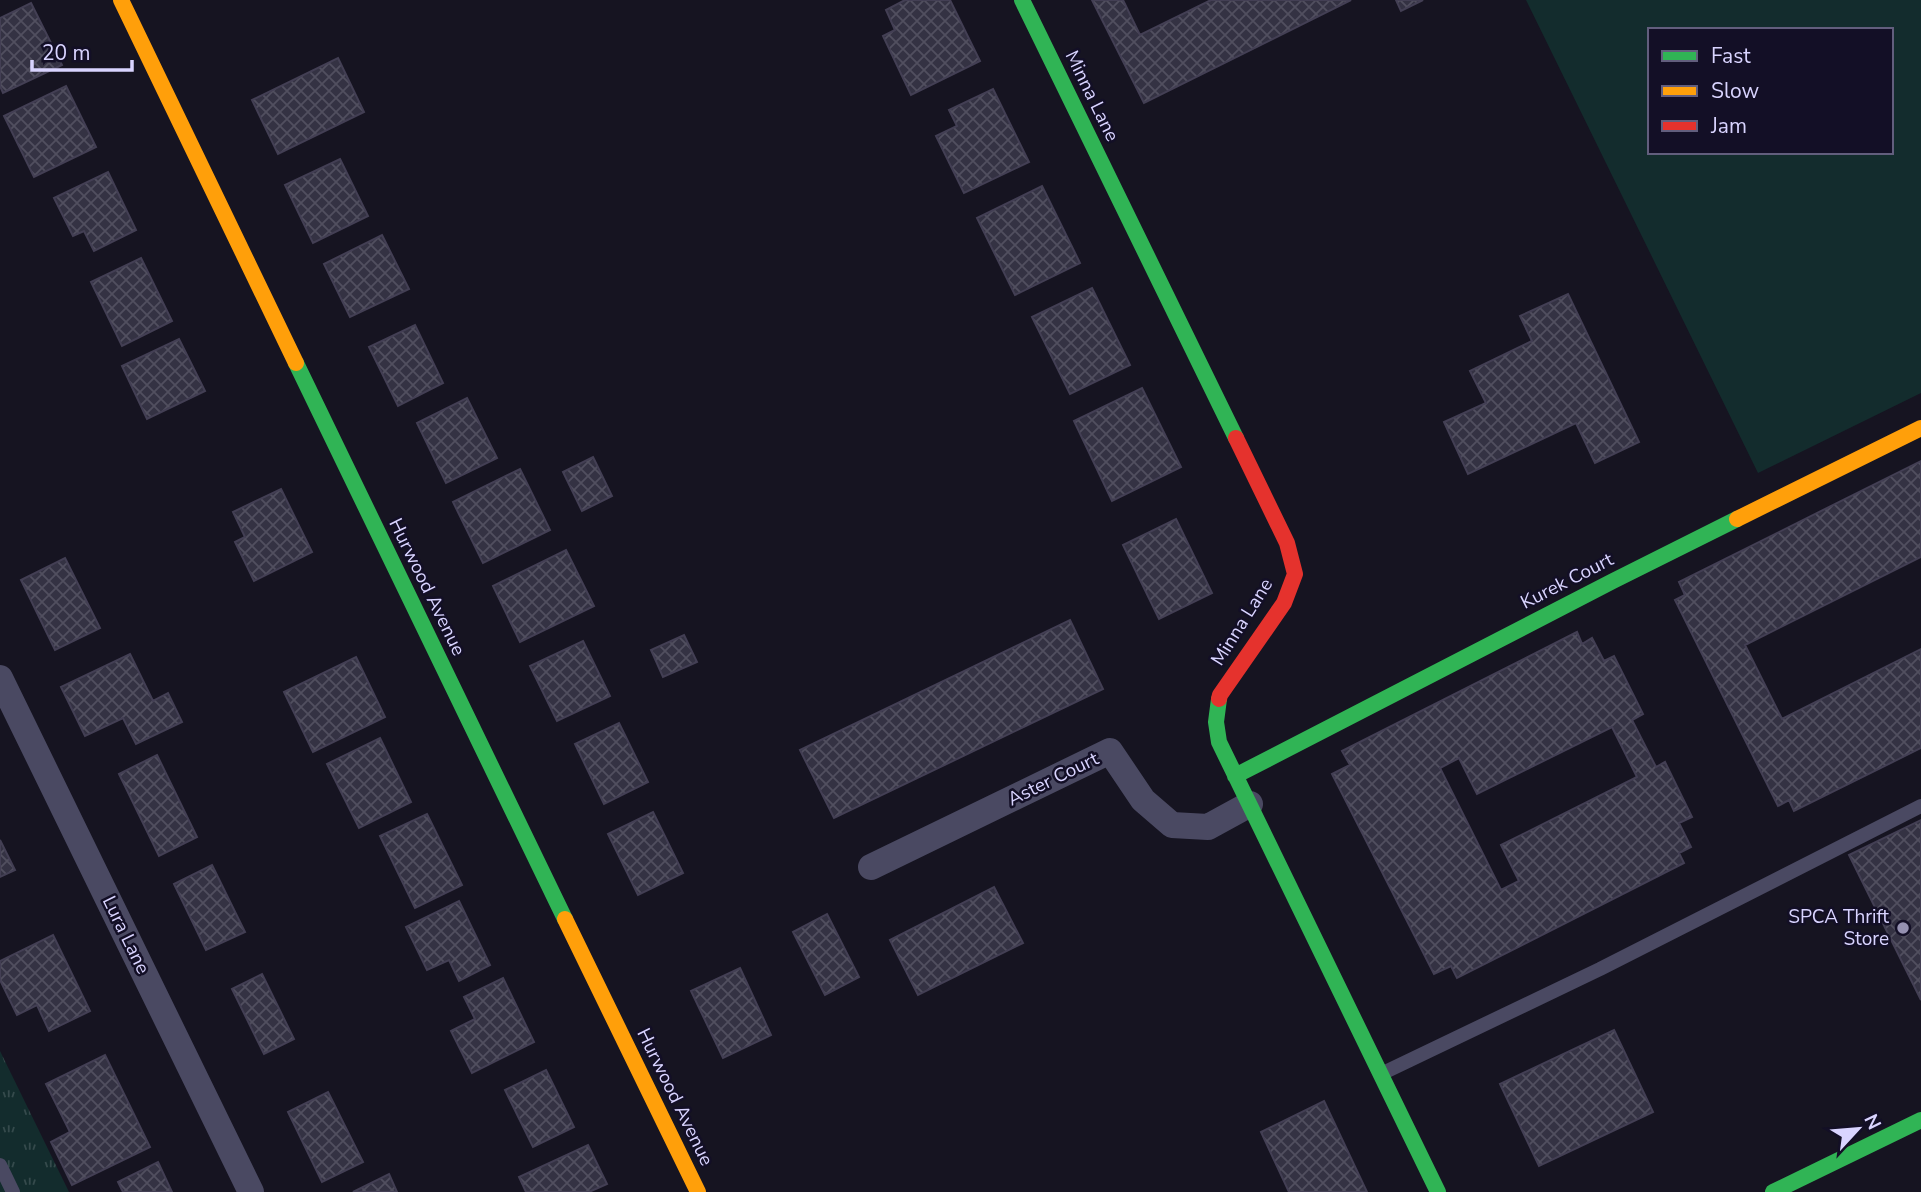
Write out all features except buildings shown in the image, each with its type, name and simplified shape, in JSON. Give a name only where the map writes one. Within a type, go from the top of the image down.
[{"type":"street","name":"Hurwood Avenue","points":[[121,0],[698,1192]]},
{"type":"street","name":"Minna Lane","points":[[1022,0],[1287,543],[1294,574],[1284,603],[1220,695],[1216,722],[1219,742],[1437,1192]]},
{"type":"street","name":"Kurek Court","points":[[1236,776],[1614,581],[1921,428]]},
{"type":"street","name":"Lura Lane","points":[[0,678],[251,1192]]},
{"type":"street","name":"Aster Court","points":[[871,867],[1110,751],[1143,800],[1172,825],[1208,827],[1250,804]]},
{"type":"street","points":[[1773,1192],[1921,1120]]},
{"type":"lane","points":[[1380,1075],[1600,969],[1921,806]]},
{"type":"lane","points":[[0,1165],[13,1192]]},
{"type":"green space","points":[[1526,0],[1921,0],[1921,393],[1758,473]]},
{"type":"green space","points":[[0,1051],[69,1192],[0,1192]]},
{"type":"traffic: fast","points":[[1022,0],[1236,438]]},
{"type":"traffic: fast","points":[[296,363],[565,919]]},
{"type":"traffic: fast","points":[[1235,776],[1737,519]]},
{"type":"traffic: fast","points":[[1219,699],[1216,722],[1219,742],[1438,1192]]},
{"type":"traffic: fast","points":[[1773,1192],[1921,1120]]},
{"type":"traffic: slow","points":[[121,0],[296,363]]},
{"type":"traffic: slow","points":[[1737,519],[1921,428]]},
{"type":"traffic: slow","points":[[565,919],[698,1192]]},
{"type":"traffic: jam","points":[[1219,699],[1284,603],[1295,574],[1287,543],[1236,438]]},
{"type":"place","name":"SPCA Thrift Store","points":[[1903,928]]}]
